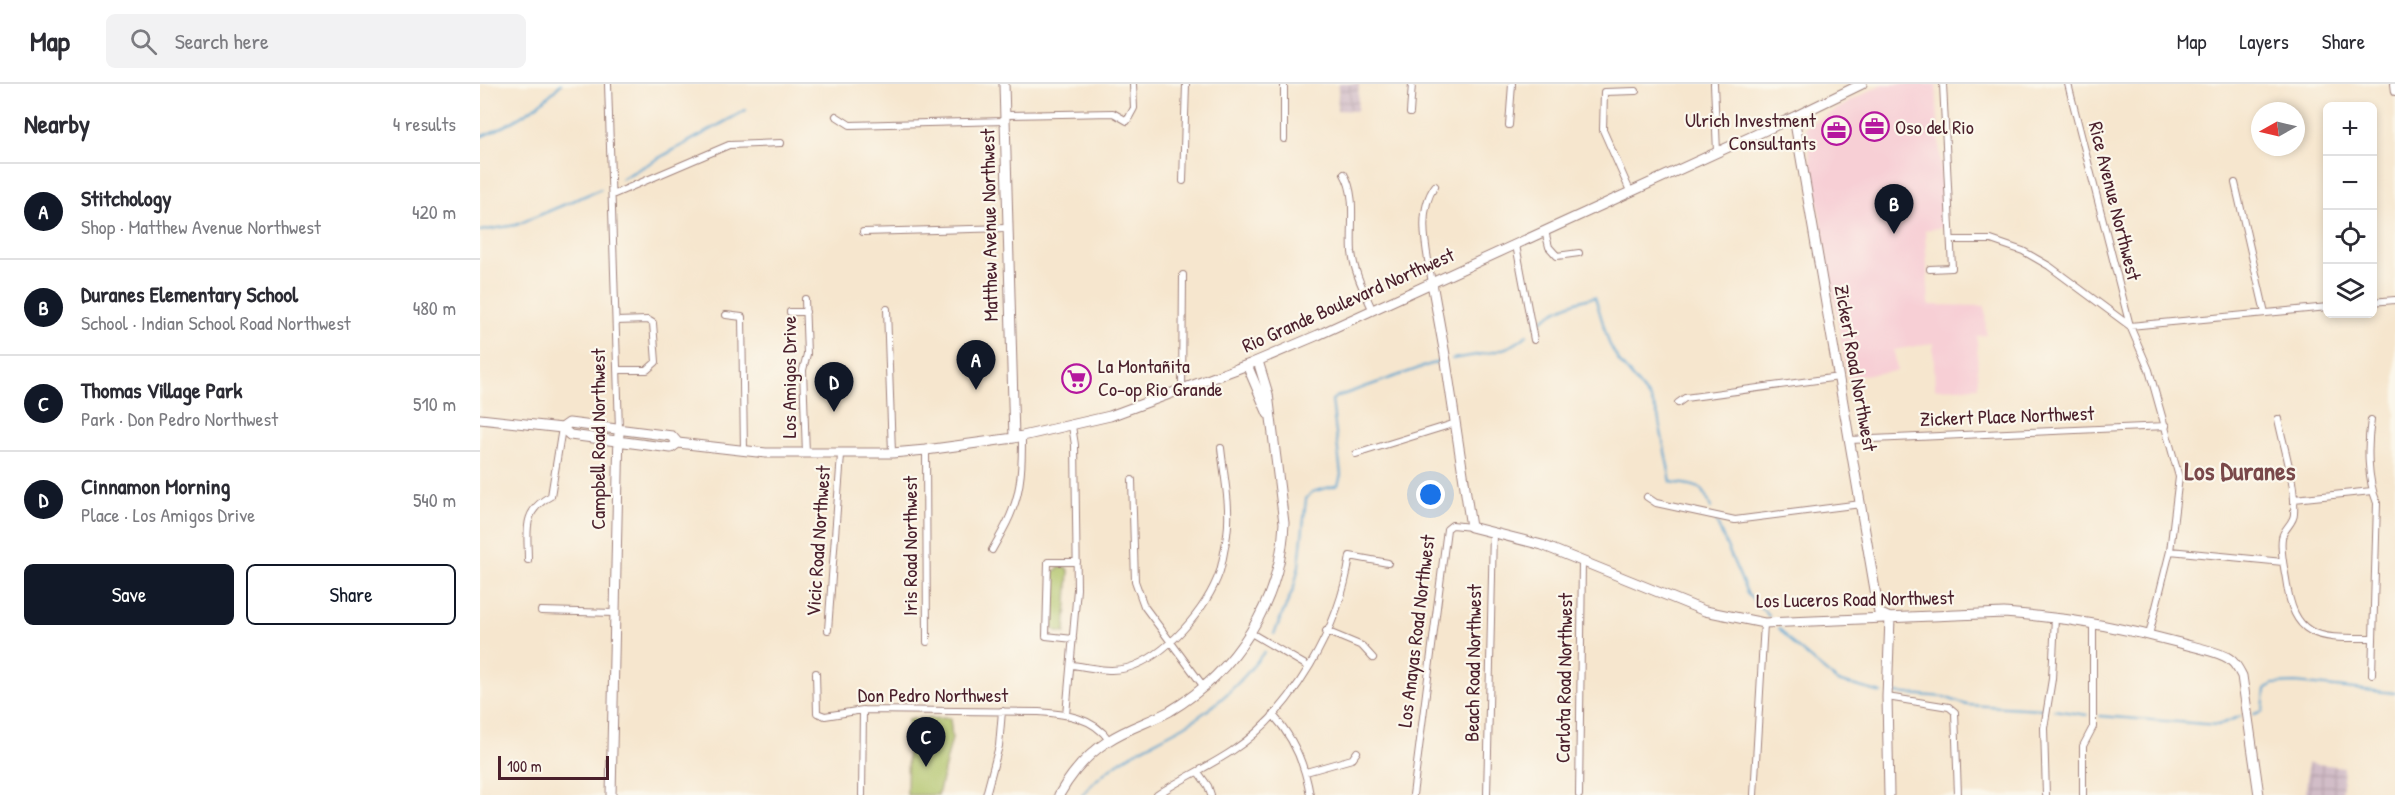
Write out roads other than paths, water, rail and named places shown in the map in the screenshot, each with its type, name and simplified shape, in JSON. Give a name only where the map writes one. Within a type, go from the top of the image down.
[{"type":"street","name":"Campbell Road Northwest","points":[[608,84],[619,429],[611,795]]},
{"type":"street","name":"Matthew Avenue Northwest","points":[[992,550],[1013,510],[1022,465],[1018,437],[1007,228],[1004,84]]},
{"type":"street","points":[[836,116],[850,124],[1113,113],[1127,121],[1134,108],[1133,84]]},
{"type":"street","points":[[1183,182],[1186,84]]},
{"type":"street","points":[[1284,84],[1284,139]]},
{"type":"street","points":[[1410,113],[1412,84]]},
{"type":"street","points":[[1509,125],[1512,84]]},
{"type":"street","points":[[1714,84],[1717,152]]},
{"type":"street","name":"Rio Grande Boulevard Northwest","points":[[480,419],[562,428],[570,435],[671,448],[678,443],[744,451],[806,454],[892,453],[926,450],[1018,437],[1072,426],[1110,416],[1258,361],[1516,245],[1862,84]]},
{"type":"street","points":[[1930,269],[1952,268],[1943,84]]},
{"type":"street","name":"Rice Avenue Northwest","points":[[2068,84],[2130,326],[2149,370],[2179,477],[2170,551],[2149,635]]},
{"type":"street","points":[[2394,84],[2395,92]]},
{"type":"street","points":[[1630,191],[1603,130],[1603,106],[1604,92],[1636,91]]},
{"type":"street","name":"Zickert Road Northwest","points":[[1794,117],[1879,613],[1890,618]]},
{"type":"street","points":[[612,195],[729,146],[781,143]]},
{"type":"street","points":[[1344,174],[1350,185],[1354,259],[1372,309]]},
{"type":"street","points":[[2235,183],[2265,313]]},
{"type":"street","points":[[1435,186],[1425,202],[1424,214],[1432,283],[1471,527]]},
{"type":"street","points":[[863,232],[1007,228]]},
{"type":"street","points":[[1545,231],[1549,247],[1557,256],[1579,253]]},
{"type":"street","points":[[1951,240],[1991,240],[2023,251],[2049,266],[2130,326],[2323,307]]},
{"type":"street","points":[[1516,245],[1534,340]]},
{"type":"street","points":[[1182,390],[1183,275]]},
{"type":"street","name":"Los Amigos Drive","points":[[805,299],[807,354],[803,370],[806,454]]},
{"type":"street","points":[[2377,302],[2395,300]]},
{"type":"street","points":[[887,309],[892,453]]},
{"type":"street","points":[[790,312],[806,312]]},
{"type":"street","points":[[726,315],[742,317],[744,451]]},
{"type":"street","points":[[616,321],[648,320],[652,323],[655,330],[656,362],[647,370],[617,370]]},
{"type":"street","points":[[1059,795],[1085,761],[1109,740],[1163,714],[1204,687],[1233,658],[1251,633],[1269,597],[1284,535],[1281,487],[1269,416],[1268,394],[1258,361]]},
{"type":"street","points":[[1247,365],[1269,416]]},
{"type":"street","points":[[1678,403],[1685,398],[1839,377]]},
{"type":"street","points":[[2278,419],[2294,499],[2294,518],[2282,537],[2283,562],[2293,614],[2308,630],[2322,637],[2373,638]]},
{"type":"street","points":[[2371,420],[2369,435],[2372,491],[2377,503],[2372,674]]},
{"type":"street","name":"Rio Grande Boulevard Northwest","points":[[562,428],[569,423],[619,429],[672,436],[678,443]]},
{"type":"street","points":[[1356,454],[1456,423]]},
{"type":"street","points":[[1066,714],[1072,665],[1077,562],[1075,445],[1072,426]]},
{"type":"street","name":"Zickert Place Northwest","points":[[1850,440],[2166,426]]},
{"type":"street","points":[[528,560],[527,523],[530,512],[535,506],[551,496],[562,428]]},
{"type":"street","points":[[1072,665],[1106,670],[1126,668],[1149,658],[1171,643],[1191,621],[1219,572],[1227,533],[1227,496],[1221,448]]},
{"type":"street","name":"Iris Road Northwest","points":[[926,450],[927,642]]},
{"type":"street","name":"Vicic Road Northwest","points":[[828,630],[841,454]]},
{"type":"street","points":[[1132,480],[1135,581],[1144,606],[1204,687]]},
{"type":"street","points":[[2294,499],[2372,491]]},
{"type":"street","points":[[1647,497],[1656,502],[1735,520],[1861,504]]},
{"type":"street","name":"Los Anayas Road Northwest","points":[[1413,795],[1447,529],[1452,525],[1471,527]]},
{"type":"street","name":"Los Luceros Road Northwest","points":[[1471,527],[1542,545],[1705,611],[1764,623],[2004,613],[2055,617],[2093,624],[2149,635],[2226,656],[2236,665],[2242,676],[2259,795]]},
{"type":"street","name":"Beach Road Northwest","points":[[1486,795],[1493,531]]},
{"type":"street","points":[[2170,551],[2283,562]]},
{"type":"street","points":[[1157,795],[1232,752],[1273,715],[1309,667],[1336,609],[1350,556],[1388,563]]},
{"type":"street","name":"Carlota Road Northwest","points":[[1579,795],[1582,561]]},
{"type":"street","points":[[1073,639],[1046,636],[1048,562],[1077,562]]},
{"type":"street","points":[[541,611],[615,613]]},
{"type":"street","points":[[2046,795],[2044,728],[2052,679],[2055,617]]},
{"type":"street","points":[[1889,795],[1887,697],[1890,618]]},
{"type":"street","points":[[1754,795],[1764,623]]},
{"type":"street","points":[[2083,795],[2083,746],[2093,727],[2093,624]]},
{"type":"street","points":[[1326,631],[1362,646],[1373,658]]},
{"type":"street","points":[[1251,633],[1309,667]]},
{"type":"street","name":"Don Pedro Northwest","points":[[816,673],[817,713],[825,716],[863,710],[1066,714],[1093,725],[1109,740]]},
{"type":"street","points":[[1887,697],[1949,708],[1955,712],[1958,795]]},
{"type":"street","points":[[862,795],[863,710]]},
{"type":"street","points":[[986,795],[999,746],[1002,711]]},
{"type":"street","points":[[1273,715],[1292,740],[1306,772],[1310,795]]},
{"type":"street","points":[[1306,772],[1352,759],[1357,752]]},
{"type":"street","points":[[1198,772],[1208,786],[1211,795]]},
{"type":"waterway","points":[[480,137],[524,115],[561,84]]},
{"type":"waterway","points":[[621,179],[746,110]]},
{"type":"waterway","points":[[480,231],[516,225],[601,189]]},
{"type":"waterway","points":[[1535,326],[1563,307],[1595,297],[1609,343],[1618,360],[1651,400],[1658,416],[1671,482],[1697,487],[1705,494],[1711,508]]},
{"type":"waterway","points":[[1452,359],[1501,350],[1527,335]]},
{"type":"waterway","points":[[1274,634],[1294,587],[1299,566],[1306,499],[1312,492],[1338,485],[1341,475],[1332,400],[1440,361]]},
{"type":"waterway","points":[[1716,521],[1748,595],[1769,616]]},
{"type":"waterway","points":[[1779,628],[1794,645],[1837,681],[1882,693]]},
{"type":"waterway","points":[[1082,795],[1118,763],[1207,711],[1247,674],[1264,652]]},
{"type":"waterway","points":[[2254,714],[2263,711],[2265,689],[2273,684],[2295,683],[2395,693]]},
{"type":"waterway","points":[[1894,693],[1944,697],[1967,705],[2043,709]]},
{"type":"waterway","points":[[2054,710],[2087,715]]},
{"type":"waterway","points":[[2099,716],[2218,725],[2241,716]]},
{"type":"place","name":"Oso del Rio","points":[[1874,127]]},
{"type":"place","name":"Ulrich Investment Consultants","points":[[1837,131]]},
{"type":"place","name":"Duranes Elementary School","points":[[1894,234]]},
{"type":"place","name":"La Montañita Co-op Rio Grande","points":[[1077,378]]},
{"type":"place","name":"Stitchology","points":[[976,390]]},
{"type":"place","name":"Cinnamon Morning","points":[[834,412]]},
{"type":"place","name":"Thomas Village Park","points":[[926,767]]},
{"type":"district","name":"Los Duranes","points":[[2240,471]]}]
